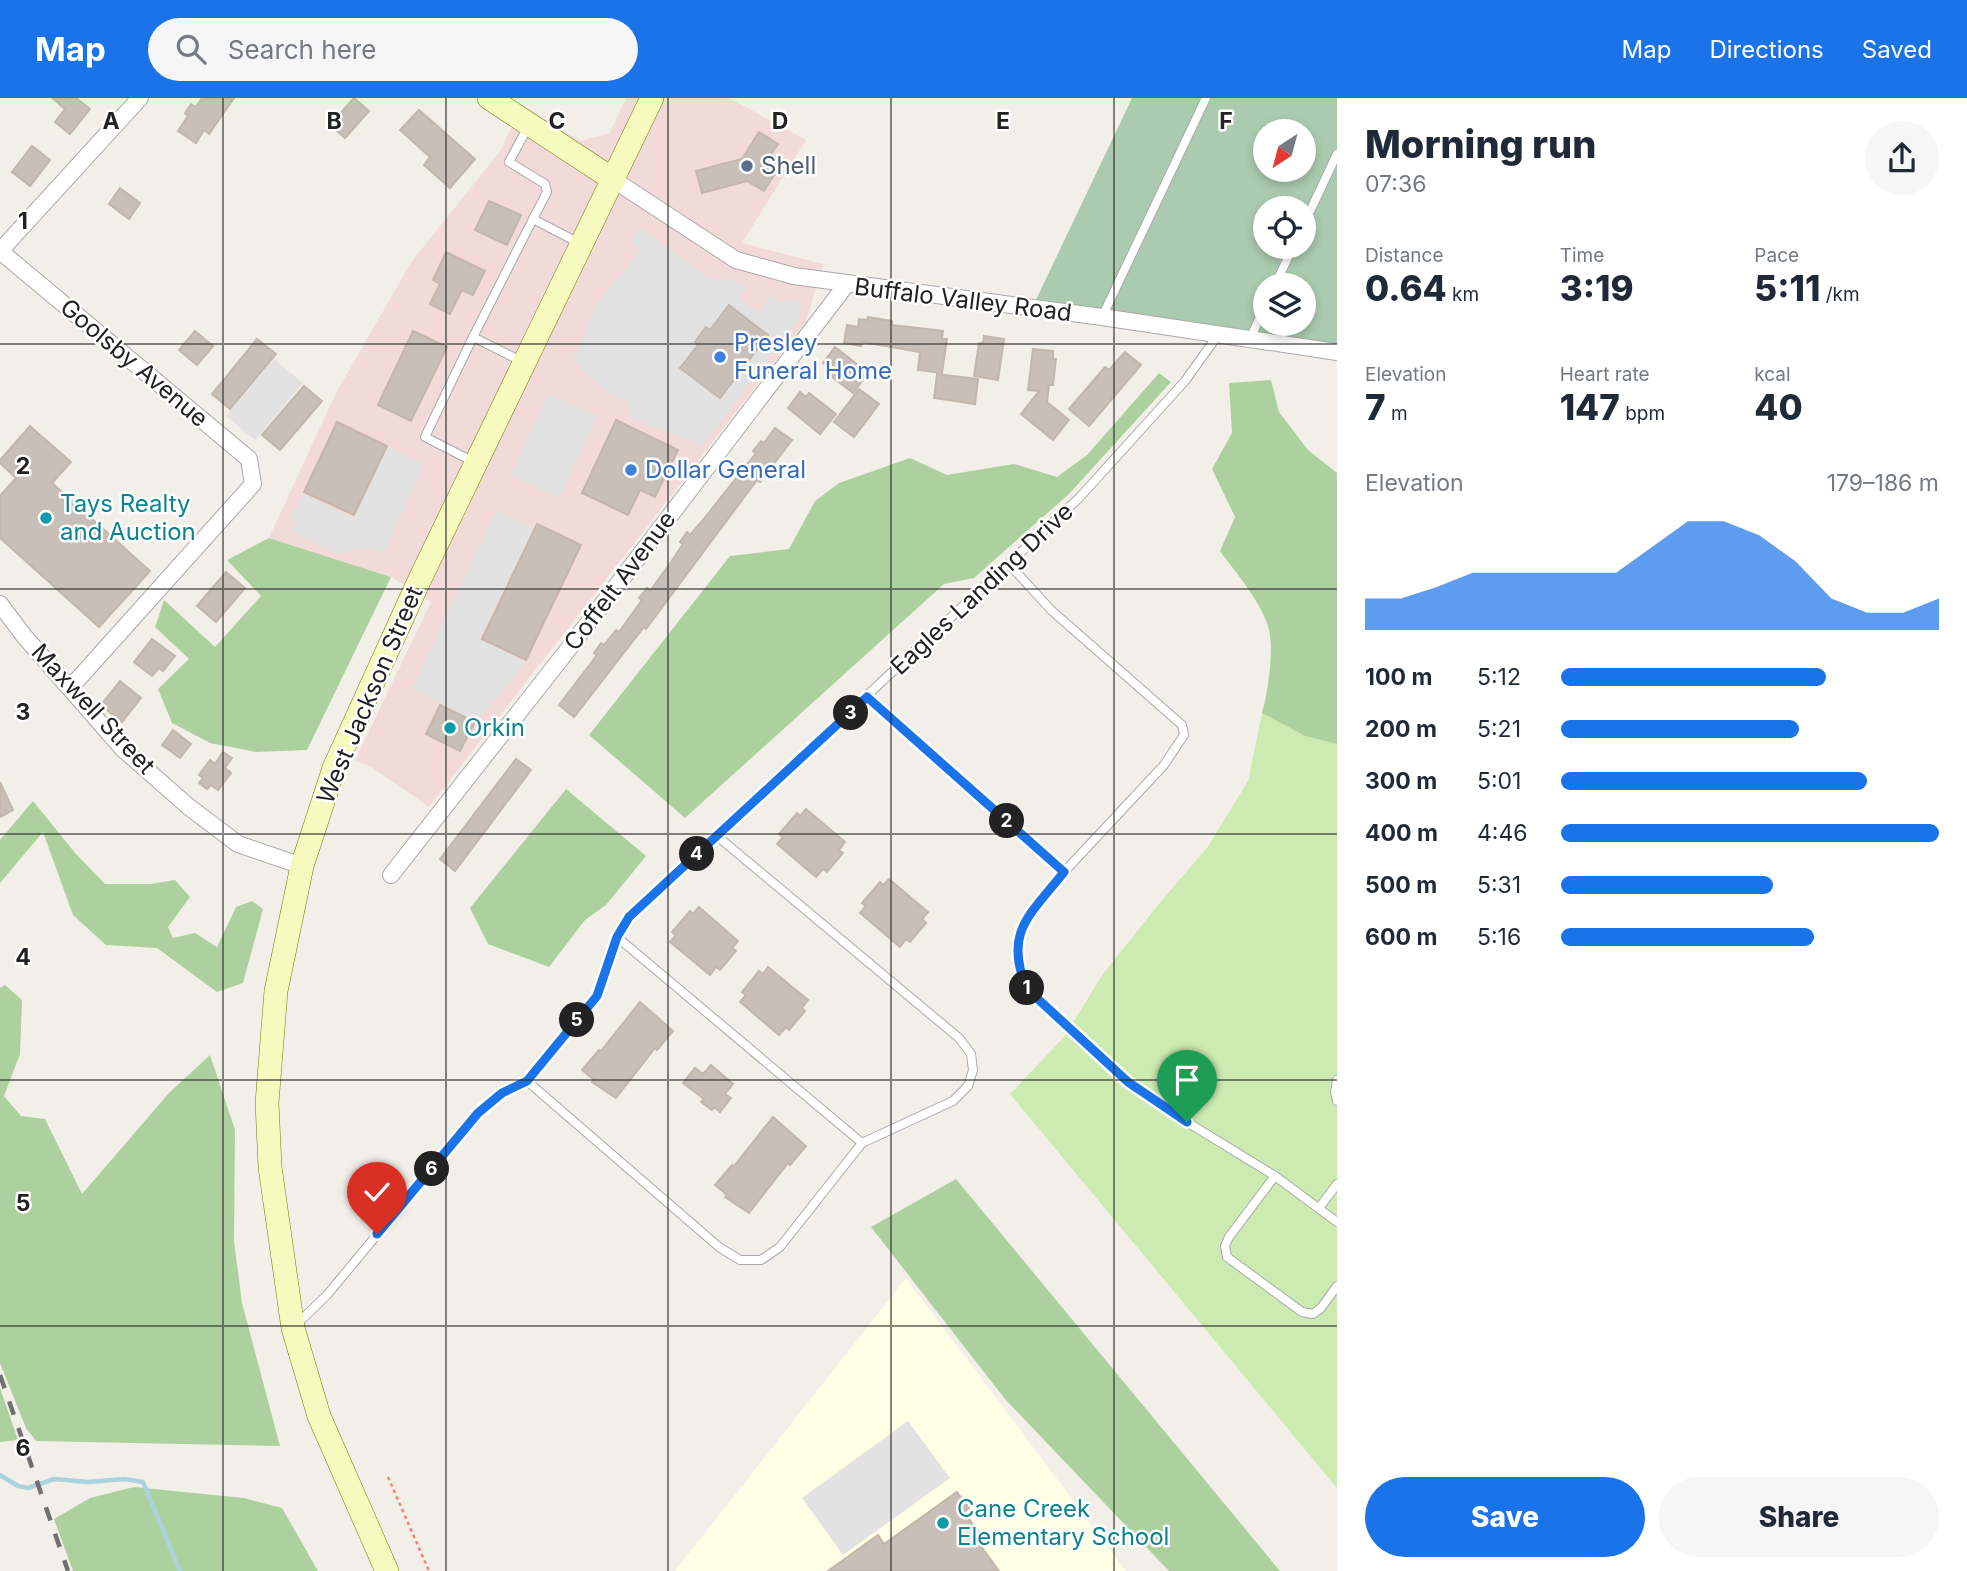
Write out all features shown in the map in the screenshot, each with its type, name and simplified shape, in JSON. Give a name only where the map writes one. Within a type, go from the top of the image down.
[{"type":"street","points":[[0,251],[140,98]]},
{"type":"street","points":[[489,98],[614,180]]},
{"type":"street","name":"West Jackson Street","points":[[387,1571],[319,1416],[293,1328],[270,1167],[267,1103],[276,991],[302,866],[334,768],[418,581],[652,98]]},
{"type":"street","name":"Buffalo Valley Road","points":[[614,180],[736,260],[794,276],[1337,352]]},
{"type":"street","name":"Goolsby Avenue","points":[[0,251],[249,459],[253,484],[71,687]]},
{"type":"street","name":"Coffelt Avenue","points":[[391,875],[563,656],[846,285]]},
{"type":"street","name":"Maxwell Street","points":[[0,604],[24,636],[123,749],[189,807],[237,844],[302,866]]},
{"type":"lane","points":[[1101,317],[1206,98]]},
{"type":"lane","points":[[477,463],[425,437],[547,192],[545,184],[509,162],[529,124]]},
{"type":"lane","points":[[1316,199],[1337,154]]},
{"type":"lane","points":[[533,219],[583,244]]},
{"type":"lane","points":[[1250,339],[1253,332]]},
{"type":"lane","name":"Eagles Landing Drive","points":[[293,1328],[327,1295],[478,1113],[502,1093],[527,1081],[597,996],[617,937],[629,917],[1079,498],[1185,381],[1219,335]]},
{"type":"lane","points":[[473,337],[525,363]]},
{"type":"lane","points":[[1009,564],[1051,610],[1182,725],[1184,735],[1164,765],[1064,872],[1028,917],[1016,944],[1020,972],[1027,989],[1128,1082],[1275,1176],[1337,1222]]},
{"type":"lane","points":[[867,697],[1064,872]]},
{"type":"lane","points":[[527,1081],[719,1247],[740,1260],[761,1261],[780,1247],[862,1143],[953,1101],[968,1086],[973,1070],[971,1054],[959,1038],[717,836]]},
{"type":"lane","points":[[617,937],[862,1143]]},
{"type":"lane","points":[[1337,1080],[1337,1101]]},
{"type":"lane","points":[[1275,1176],[1229,1237],[1225,1246],[1227,1256],[1302,1312],[1313,1314],[1321,1308],[1337,1286]]},
{"type":"lane","points":[[1319,1208],[1337,1184]]},
{"type":"path","points":[[388,1478],[429,1571]]},
{"type":"shaded area","points":[[626,98],[729,98],[806,140],[742,243],[823,264],[806,322],[429,807],[373,768],[355,760],[431,602],[391,577],[269,538],[336,393],[412,261],[501,150],[522,104],[580,141],[610,133]]},
{"type":"shaded area","points":[[1132,98],[1337,98],[1337,345],[1274,336],[1316,336],[1316,273],[1253,273],[1253,333],[1035,302]]},
{"type":"shaded area","points":[[640,228],[708,278],[736,281],[746,287],[739,299],[759,312],[770,296],[779,301],[799,300],[799,318],[703,445],[633,419],[625,400],[615,398],[573,360],[598,302],[641,250],[631,241]]},
{"type":"shaded area","points":[[274,359],[303,383],[255,440],[226,416]]},
{"type":"shaded area","points":[[548,394],[597,416],[559,498],[510,475]]},
{"type":"shaded area","points":[[388,447],[424,464],[384,552],[361,548],[337,554],[291,531],[296,521],[290,518],[303,494],[354,519]]},
{"type":"shaded area","points":[[496,511],[533,528],[479,639],[525,662],[477,722],[412,688]]},
{"type":"shaded area","points":[[906,1278],[1126,1571],[675,1571]]},
{"type":"shaded area","points":[[908,1421],[950,1478],[843,1555],[802,1498]]},
{"type":"green space","points":[[1159,373],[1171,382],[1069,494],[974,578],[944,584],[685,818],[589,735],[730,556],[789,549],[815,501],[839,483],[910,458],[947,475],[1014,464],[1057,477],[1087,455]]},
{"type":"green space","points":[[1271,380],[1279,412],[1308,450],[1337,473],[1337,744],[1305,736],[1262,713],[1270,672],[1269,630],[1255,599],[1220,551],[1235,517],[1212,469],[1232,433],[1229,383]]},
{"type":"green space","points":[[269,538],[391,577],[307,750],[256,752],[210,743],[172,723],[158,689],[189,659],[155,627],[164,600],[215,647],[261,596],[227,560]]},
{"type":"green space","points":[[1262,713],[1305,736],[1337,744],[1337,1488],[1010,1094],[1064,1037],[1103,974],[1207,848],[1248,781]]},
{"type":"green space","points":[[566,789],[646,856],[606,905],[585,920],[549,967],[488,944],[470,908]]},
{"type":"green space","points":[[33,801],[76,854],[105,884],[150,884],[175,880],[190,897],[168,927],[173,938],[195,933],[217,947],[236,907],[252,901],[263,909],[243,983],[217,992],[157,948],[106,945],[73,915],[43,832],[0,883],[0,840]]},
{"type":"green space","points":[[5,985],[22,1000],[20,1054],[4,1096],[21,1116],[45,1119],[82,1194],[169,1093],[210,1055],[235,1130],[234,1241],[242,1303],[280,1446],[36,1441],[26,1428],[0,1363],[0,988]]},
{"type":"green space","points":[[956,1179],[1280,1571],[1169,1571],[1005,1399],[871,1227]]},
{"type":"green space","points":[[0,1388],[18,1440],[0,1442]]},
{"type":"green space","points":[[134,1487],[244,1498],[282,1508],[318,1571],[73,1571],[54,1519],[90,1498]]},
{"type":"building","points":[[52,98],[76,98],[90,109],[70,134],[55,122],[65,109]]},
{"type":"building","points":[[202,98],[234,98],[209,134],[204,130],[196,143],[178,131],[188,116],[185,113],[191,104],[196,107]]},
{"type":"building","points":[[354,98],[369,111],[345,138],[330,125]]},
{"type":"building","points":[[419,110],[475,159],[450,188],[424,165],[430,157],[400,130]]},
{"type":"building","name":"Shell","points":[[759,132],[778,144],[771,154],[783,161],[764,191],[747,181],[702,193],[696,171],[742,159]]},
{"type":"building","points":[[32,146],[50,160],[30,186],[12,172]]},
{"type":"building","points":[[120,188],[140,203],[129,219],[109,204]]},
{"type":"building","points":[[489,201],[521,215],[507,245],[475,230]]},
{"type":"building","points":[[446,252],[485,271],[473,295],[462,290],[450,314],[430,304],[440,284],[433,280]]},
{"type":"building","name":"Presley Funeral Home","points":[[729,305],[768,335],[720,398],[680,368],[698,345],[695,342],[706,327],[710,330]]},
{"type":"building","points":[[868,317],[892,321],[892,325],[943,331],[942,339],[947,339],[942,373],[918,370],[920,352],[862,342],[861,346],[844,343],[847,325],[858,327],[859,319],[867,320]]},
{"type":"building","points":[[195,331],[213,346],[197,365],[179,350]]},
{"type":"building","points":[[413,331],[447,347],[411,421],[378,405]]},
{"type":"building","points":[[984,336],[1004,339],[998,380],[974,376],[979,343],[983,343]]},
{"type":"building","points":[[257,339],[276,354],[230,409],[212,394]]},
{"type":"building","points":[[835,347],[868,373],[853,393],[826,372],[829,368],[823,363]]},
{"type":"building","points":[[1033,349],[1053,351],[1053,359],[1056,359],[1053,385],[1049,385],[1047,402],[1069,420],[1053,440],[1021,414],[1039,391],[1028,390]]},
{"type":"building","points":[[1125,352],[1141,365],[1089,426],[1069,409],[1105,367],[1109,370]]},
{"type":"building","points":[[937,374],[978,379],[975,404],[934,398]]},
{"type":"building","points":[[304,386],[322,401],[280,450],[262,435]]},
{"type":"building","points":[[859,389],[879,404],[854,437],[834,422]]},
{"type":"building","points":[[800,392],[806,397],[809,393],[836,414],[820,434],[788,408]]},
{"type":"building","name":"Dollar General","points":[[616,420],[678,450],[655,497],[640,490],[628,515],[582,493]]},
{"type":"building","points":[[337,422],[387,446],[354,515],[304,492]]},
{"type":"building","name":"Tays Realty and Auction","points":[[30,426],[71,462],[52,483],[150,571],[99,627],[0,538],[0,496],[16,478],[0,460]]},
{"type":"building","points":[[775,428],[792,440],[760,482],[757,480],[646,629],[644,627],[574,717],[559,705],[597,655],[594,653],[616,630],[619,632],[642,600],[639,598],[647,588],[650,591],[671,562],[683,544],[680,542],[687,532],[690,535],[703,520],[756,453],[753,451],[761,441],[764,443]]},
{"type":"building","points":[[537,524],[581,545],[526,660],[482,639]]},
{"type":"building","points":[[226,572],[245,588],[216,622],[197,606]]},
{"type":"building","points":[[152,639],[175,656],[163,671],[159,668],[152,676],[134,662]]},
{"type":"building","points":[[120,681],[141,698],[122,722],[101,705]]},
{"type":"building","name":"Orkin","points":[[440,705],[475,722],[460,751],[426,734]]},
{"type":"building","points":[[173,730],[191,744],[180,758],[162,745]]},
{"type":"building","points":[[223,752],[232,758],[225,768],[231,773],[218,790],[211,785],[207,789],[199,783],[203,778],[199,775],[210,760],[215,764]]},
{"type":"building","points":[[516,759],[531,770],[455,871],[440,859]]},
{"type":"building","points":[[0,782],[13,810],[0,817]]},
{"type":"building","points":[[806,809],[845,842],[839,850],[843,853],[827,872],[823,869],[816,877],[777,844],[783,837],[779,834],[797,813],[800,816]]},
{"type":"building","points":[[889,879],[928,912],[922,919],[926,923],[910,942],[906,939],[900,947],[860,913],[866,906],[862,903],[880,882],[883,885]]},
{"type":"building","points":[[699,907],[738,941],[732,948],[736,951],[720,970],[716,967],[710,975],[670,942],[676,935],[672,932],[690,911],[693,914]]},
{"type":"building","points":[[768,967],[808,1000],[802,1008],[805,1011],[789,1030],[786,1027],[779,1035],[740,1002],[746,995],[742,992],[759,971],[763,974]]},
{"type":"building","points":[[640,1002],[673,1031],[657,1050],[655,1048],[616,1098],[592,1082],[594,1080],[582,1070],[599,1050],[601,1051]]},
{"type":"building","points":[[711,1065],[733,1084],[725,1094],[731,1098],[720,1112],[701,1102],[704,1099],[683,1083],[695,1068],[703,1074]]},
{"type":"building","points":[[773,1117],[806,1146],[790,1165],[788,1163],[749,1213],[725,1197],[727,1195],[715,1185],[732,1165],[734,1166]]},
{"type":"building","name":"Cane Creek Elementary School","points":[[957,1492],[969,1508],[964,1512],[980,1534],[975,1538],[999,1571],[828,1571],[878,1535],[884,1544]]},
{"type":"waterway","points":[[0,1475],[18,1486],[28,1488],[54,1479],[88,1482],[124,1479],[143,1482],[180,1571]]},
{"type":"railway","points":[[0,1375],[68,1571]]},
{"type":"place","name":"Shell","points":[[747,166]]},
{"type":"place","name":"Presley Funeral Home","points":[[720,357]]},
{"type":"place","name":"Dollar General","points":[[631,470]]},
{"type":"place","name":"Tays Realty and Auction","points":[[46,518]]},
{"type":"place","name":"Orkin","points":[[450,728]]},
{"type":"place","name":"Cane Creek Elementary School","points":[[943,1523]]},
{"type":"route","points":[[377,1234],[478,1113],[502,1093],[527,1081],[597,996],[617,937],[629,917],[867,697],[1064,872],[1028,917],[1016,944],[1020,972],[1027,989],[1128,1082],[1187,1122]]}]
